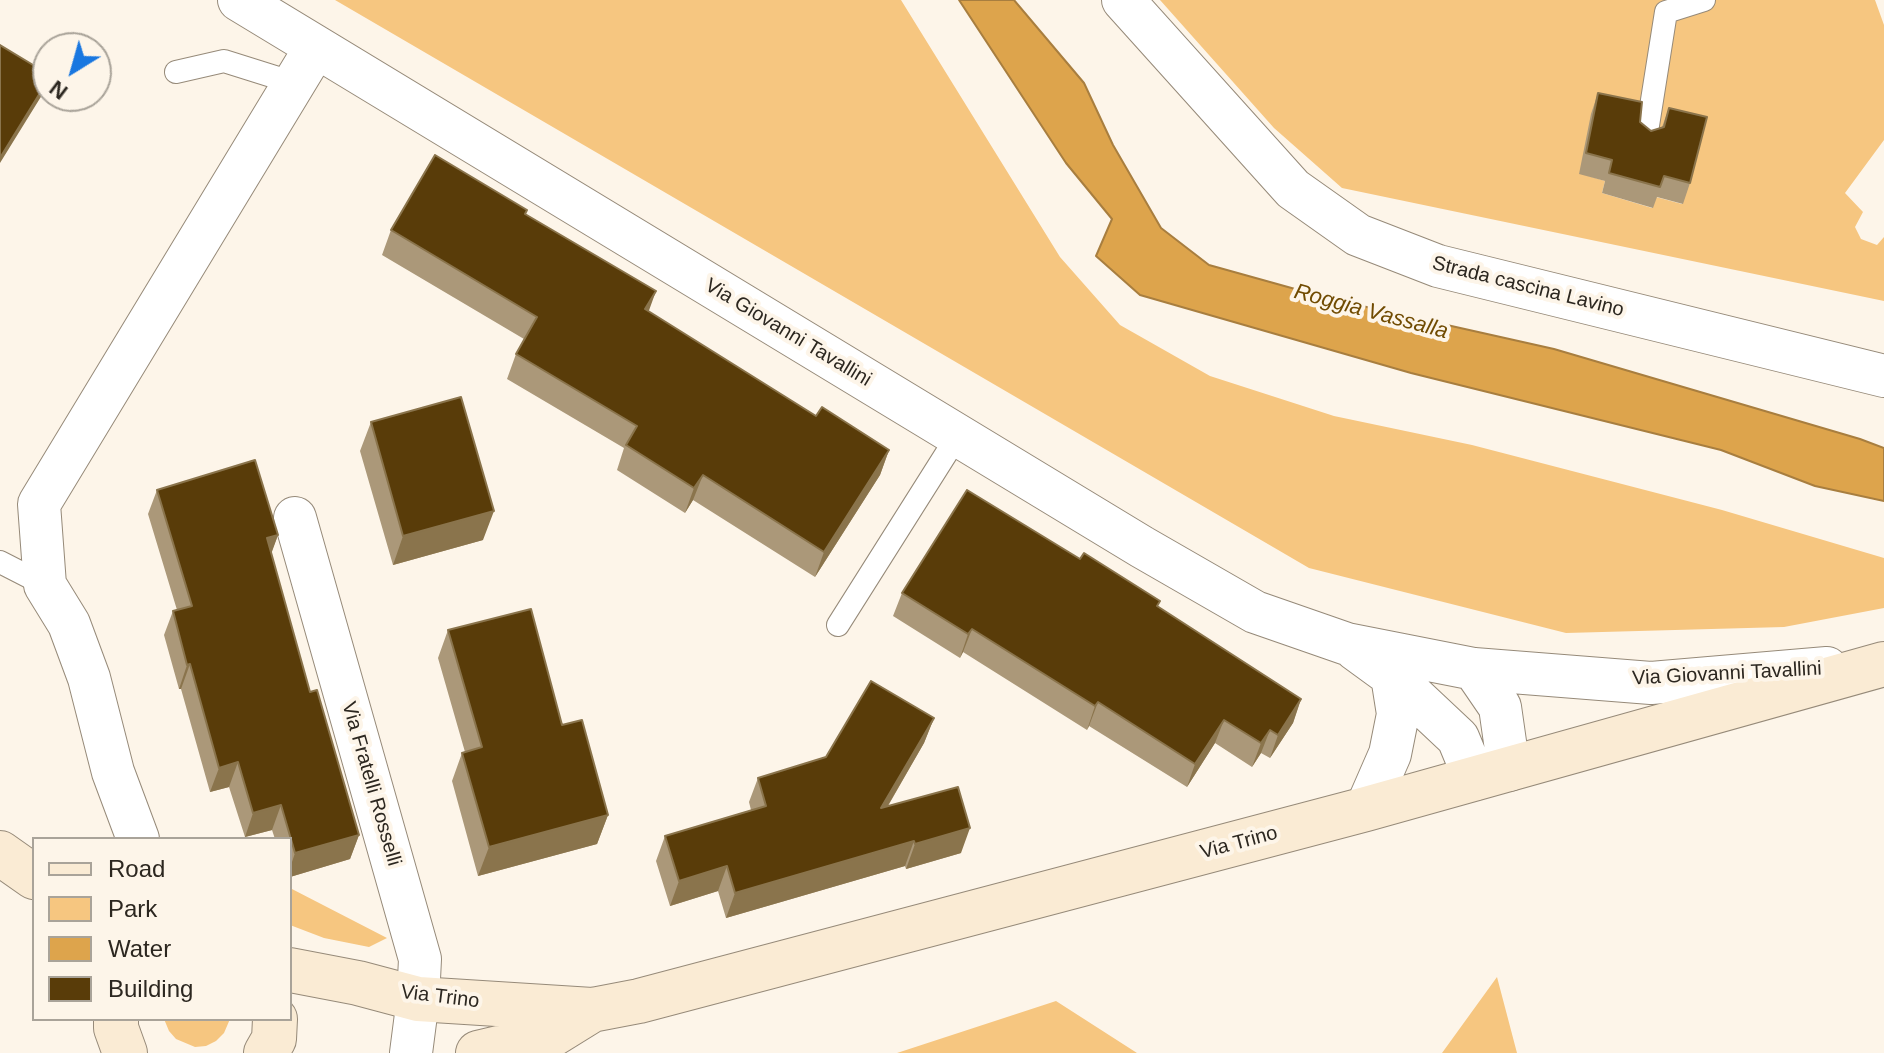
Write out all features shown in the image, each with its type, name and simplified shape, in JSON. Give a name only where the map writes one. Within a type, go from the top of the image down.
[{"type":"main road","name":"Via Trino","points":[[292,970],[418,999],[592,1010],[639,1001],[1366,809],[1884,664]]},
{"type":"main road","points":[[0,853],[32,876]]},
{"type":"main road","points":[[0,881],[32,903]]},
{"type":"main road","name":"Via Trino","points":[[478,1053],[550,1036],[592,1010]]},
{"type":"main road","points":[[266,1053],[274,1039],[275,1021]]},
{"type":"street","name":"Via Giovanni Tavallini","points":[[239,0],[1142,547],[1255,612],[1347,644],[1474,669],[1651,683],[1884,664]]},
{"type":"street","name":"Strada cascina Lavino","points":[[1123,0],[1293,189],[1358,235],[1438,266],[1884,376]]},
{"type":"street","points":[[137,837],[113,772],[89,678],[69,624],[45,585],[39,504],[316,47]]},
{"type":"street","name":"Via Fratelli Rosselli","points":[[295,518],[418,951],[418,999],[411,1053]]},
{"type":"street","name":"Via Giovanni Tavallini","points":[[1347,644],[1392,676],[1492,774]]},
{"type":"street","points":[[1474,669],[1500,707],[1492,774]]},
{"type":"street","points":[[1366,809],[1390,754],[1398,714],[1392,676]]},
{"type":"lane","points":[[1646,138],[1666,12],[1704,0]]},
{"type":"lane","points":[[176,72],[224,61],[294,83]]},
{"type":"lane","points":[[838,625],[958,435]]},
{"type":"lane","points":[[0,562],[45,585]]},
{"type":"green space","points":[[335,0],[901,0],[1060,257],[1120,325],[1210,376],[1334,416],[1472,445],[1722,510],[1884,558],[1884,608],[1784,627],[1566,633],[1309,568]]},
{"type":"green space","points":[[1160,0],[1875,0],[1884,25],[1884,140],[1845,193],[1863,212],[1855,227],[1861,239],[1877,245],[1884,237],[1884,301],[1342,188],[1274,128]],"holes":[[[1699,138],[1682,204],[1656,197],[1652,208],[1602,193],[1605,181],[1579,173]]]},
{"type":"green space","points":[[292,889],[387,938],[369,947],[324,938],[292,926]]},
{"type":"green space","points":[[1497,977],[1517,1053],[1442,1053]]},
{"type":"green space","points":[[1056,1001],[1137,1053],[897,1053]]},
{"type":"green space","points":[[165,1021],[229,1021],[224,1033],[206,1046],[195,1047],[176,1039]]},
{"type":"water","name":"Roggia Vassalla","points":[[959,0],[1014,0],[1084,83],[1113,145],[1161,228],[1209,265],[1331,299],[1554,349],[1860,439],[1884,448],[1884,501],[1815,486],[1721,450],[1411,373],[1140,295],[1096,256],[1112,219],[1066,163]]},
{"type":"building","points":[[0,45],[32,64],[32,106],[0,158]]},
{"type":"building","points":[[1598,93],[1642,102],[1640,122],[1651,131],[1664,127],[1669,108],[1707,117],[1690,183],[1664,176],[1660,187],[1609,173],[1612,160],[1586,153]]},
{"type":"building","points":[[435,155],[527,210],[525,214],[656,291],[645,309],[816,416],[822,407],[889,450],[824,552],[703,475],[694,488],[626,445],[637,426],[516,354],[537,317],[391,230]]},
{"type":"building","points":[[461,397],[494,511],[403,536],[371,422]]},
{"type":"building","points":[[255,460],[278,535],[267,538],[310,692],[317,690],[359,835],[295,853],[281,805],[253,813],[238,762],[219,768],[173,611],[192,606],[157,490]]},
{"type":"building","points":[[967,490],[1080,559],[1084,553],[1160,601],[1157,606],[1301,699],[1278,735],[1270,730],[1261,743],[1224,720],[1195,764],[1098,702],[1095,706],[972,629],[968,634],[902,593]]},
{"type":"building","points":[[531,609],[562,725],[582,720],[608,815],[489,847],[462,753],[482,747],[448,630]]},
{"type":"building","points":[[871,681],[934,718],[881,808],[958,787],[970,828],[735,893],[727,866],[679,881],[665,836],[766,806],[758,778],[826,757]]}]
